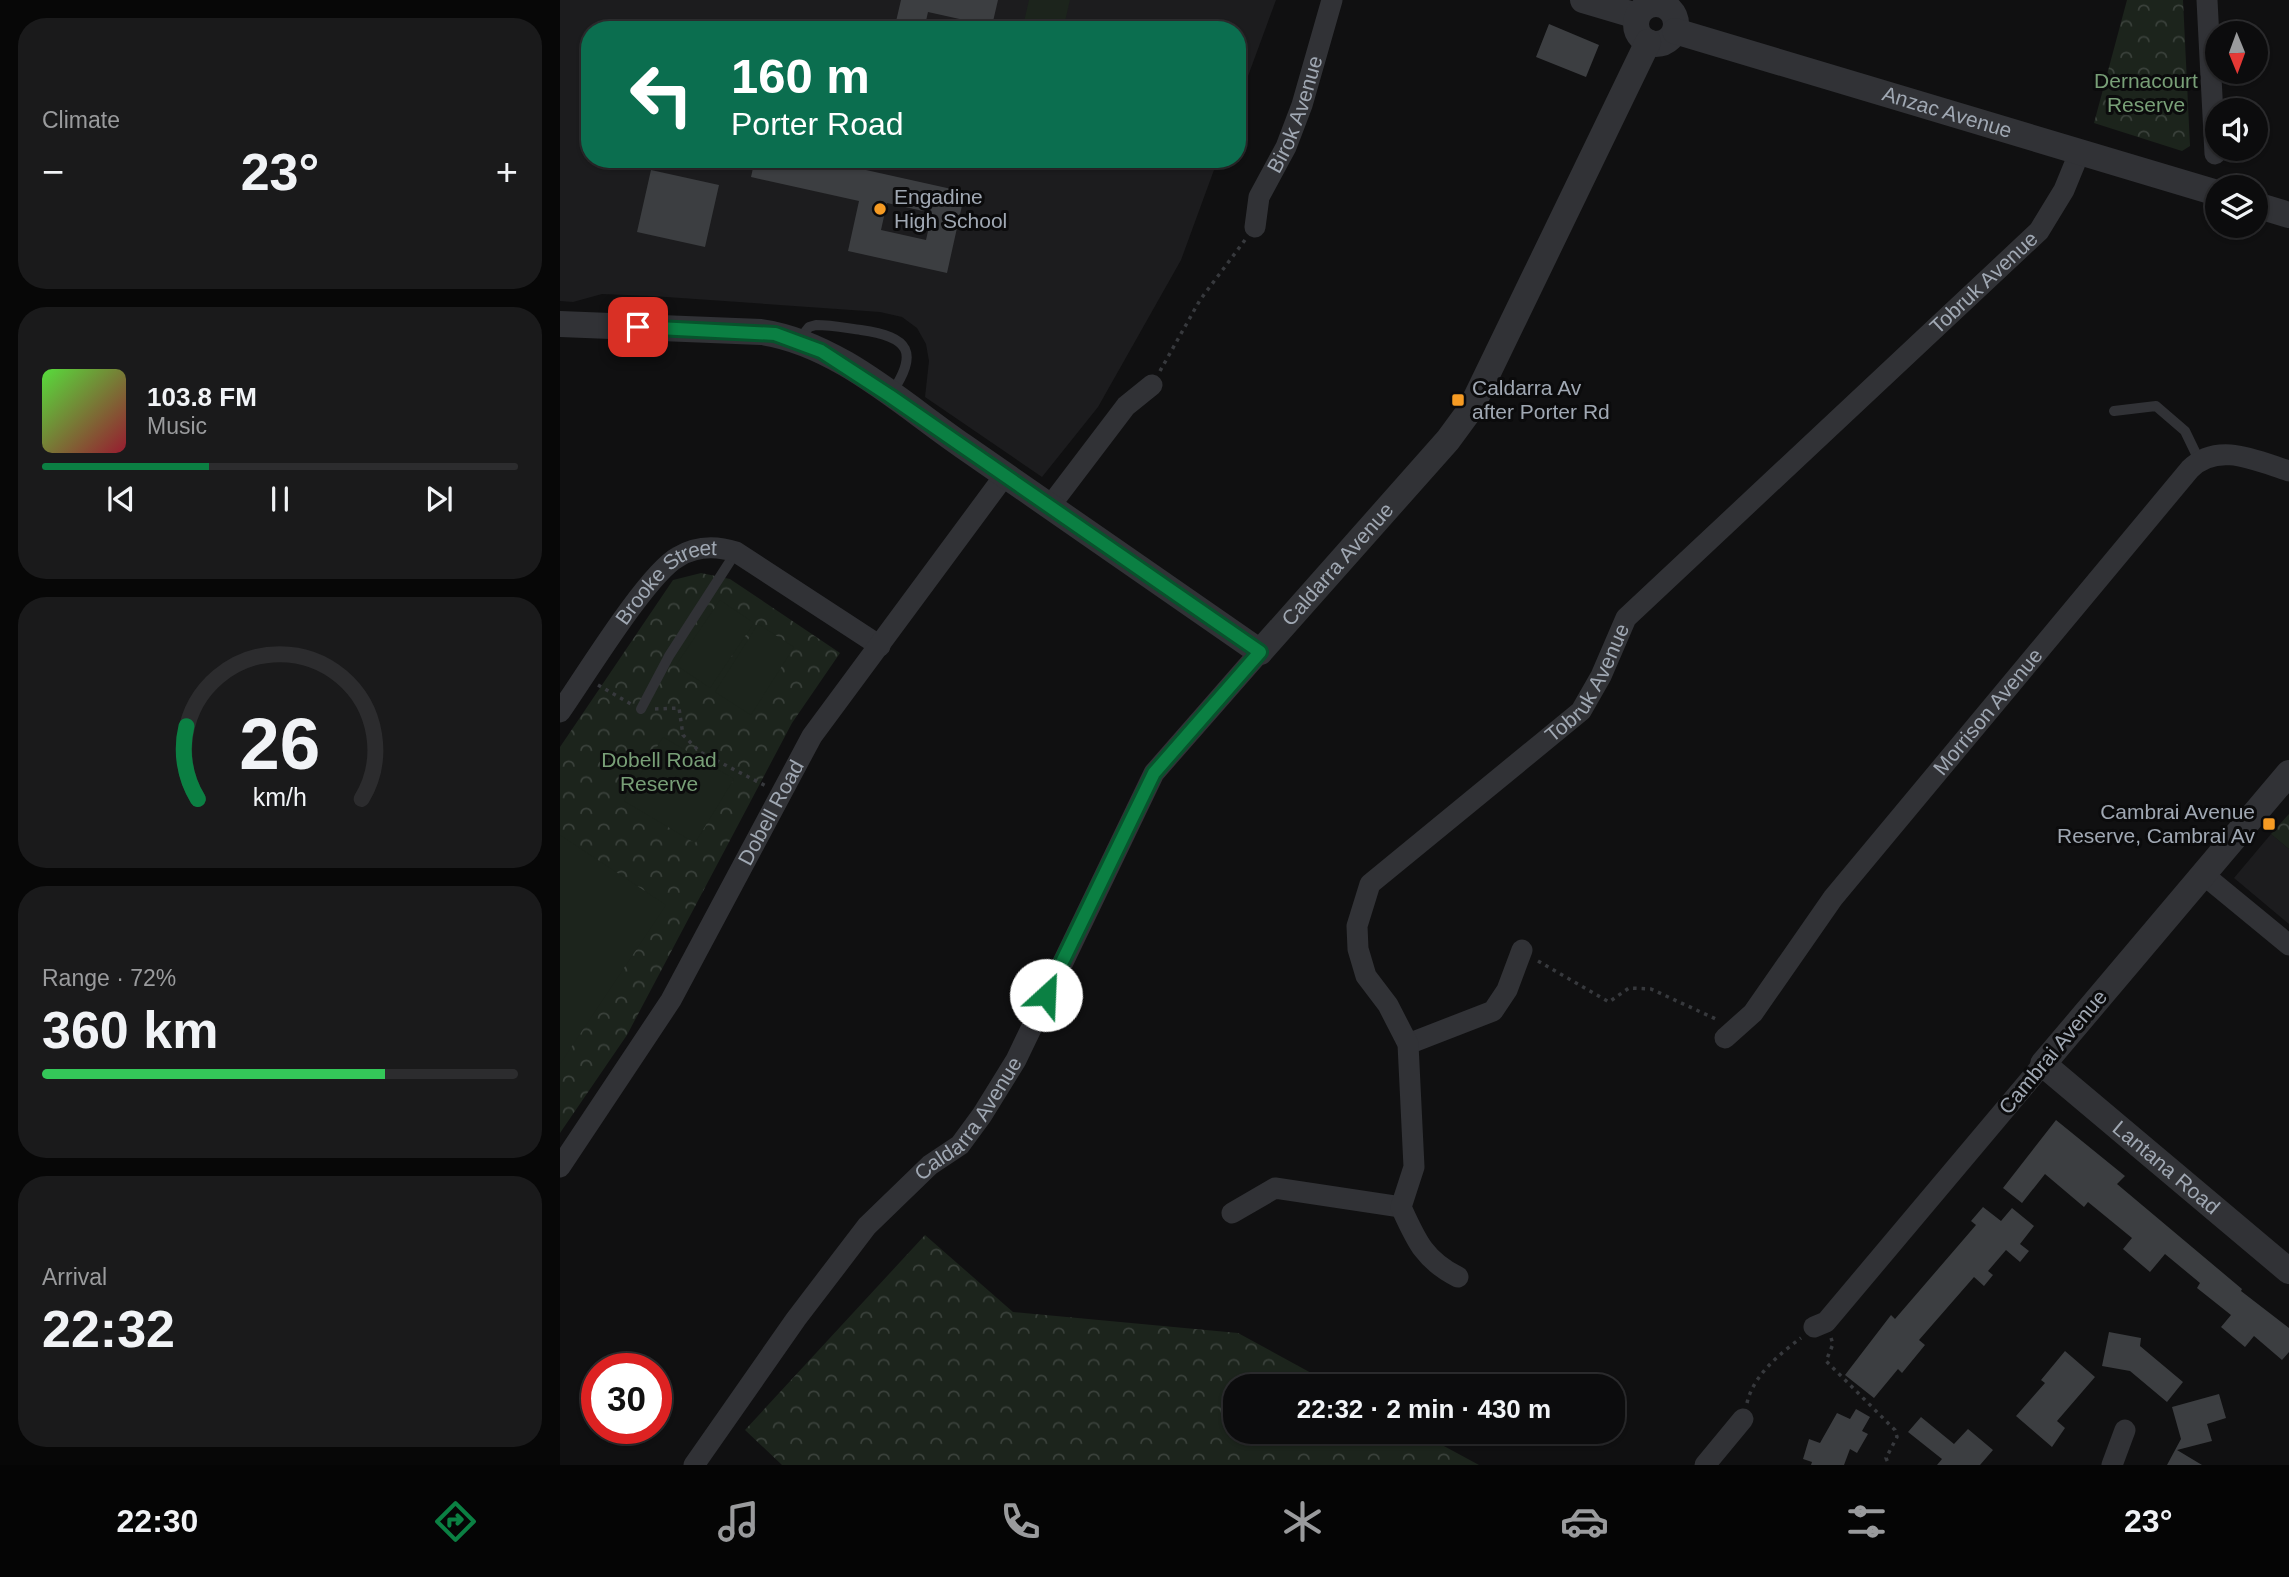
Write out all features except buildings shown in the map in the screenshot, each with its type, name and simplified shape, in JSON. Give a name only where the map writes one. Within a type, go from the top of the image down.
[{"type":"street","name":"Birok Avenue","points":[[1255,227],[1259,197],[1286,146],[1298,115],[1332,0]]},
{"type":"street","points":[[1583,0],[1637,16]]},
{"type":"street","points":[[2207,0],[2212,98]]},
{"type":"street","points":[[1652,4],[1670,12],[1664,42],[1648,42],[1638,33],[1637,16],[1652,4]]},
{"type":"street","name":"Anzac Avenue","points":[[1670,12],[2080,151],[2205,189]]},
{"type":"street","name":"Caldarra Avenue","points":[[694,1465],[796,1319],[867,1226],[930,1166],[960,1145],[982,1115],[1016,1060],[1154,773],[1439,451],[1470,410],[1648,42]]},
{"type":"street","name":"Tobruk Avenue","points":[[1401,1207],[1413,1167],[1409,1044],[1388,1005],[1366,976],[1358,949],[1357,926],[1370,884],[1581,711],[1601,676],[1626,618],[2039,231],[2064,190],[2080,151]]},
{"type":"street","points":[[2268,209],[2289,215]]},
{"type":"street","points":[[560,324],[761,332],[798,341],[834,358],[1260,652]]},
{"type":"street","points":[[1050,506],[1126,406],[1152,385]]},
{"type":"street","points":[[2199,460],[2236,454],[2289,471]]},
{"type":"street","name":"Morrison Avenue","points":[[1725,1038],[1753,1013],[1842,887],[2199,460]]},
{"type":"street","name":"Dobell Road","points":[[560,1167],[671,1000],[812,736],[1005,475]]},
{"type":"street","name":"Brooke Street","points":[[560,712],[650,584],[675,558],[690,551],[707,548],[736,552],[880,646]]},
{"type":"street","name":"Cambrai Avenue","points":[[1820,1325],[2289,773]]},
{"type":"street","points":[[2204,874],[2289,945]]},
{"type":"street","points":[[1409,1044],[1493,1011],[1507,990],[1522,950]]},
{"type":"street","name":"Lantana Road","points":[[2043,1064],[2289,1270]]},
{"type":"street","points":[[1232,1213],[1275,1188],[1401,1207],[1419,1244],[1437,1267],[1458,1277]]},
{"type":"street","points":[[1704,1465],[1743,1419]]},
{"type":"street","points":[[2112,1465],[2125,1430]]},
{"type":"lane","points":[[798,341],[809,327],[816,325],[895,337],[906,348],[908,363],[890,396]]},
{"type":"lane","points":[[2114,411],[2156,406],[2185,431],[2199,460]]},
{"type":"lane","points":[[641,709],[669,656],[736,552]]},
{"type":"path","points":[[1152,385],[1200,300],[1255,227]]},
{"type":"path","points":[[585,676],[641,709],[679,708],[683,735],[700,752],[780,794]]},
{"type":"path","points":[[1522,950],[1609,1002],[1629,988],[1651,989],[1681,1002],[1721,1022],[1725,1038]]},
{"type":"path","points":[[1743,1419],[1750,1389],[1782,1352],[1820,1325],[1833,1344],[1826,1361],[1895,1430],[1897,1437],[1886,1458],[1889,1465]]},
{"type":"shaded area","name":"Engadine High School","points":[[560,0],[1276,0],[1246,82],[1246,21],[581,21],[581,168],[1215,168],[1181,260],[1098,407],[1042,477],[925,397],[929,361],[926,344],[917,328],[902,317],[880,312],[652,296],[602,294],[573,302],[560,301]]},
{"type":"shaded area","points":[[2271,834],[2289,849],[2289,924],[2234,878]]},
{"type":"green space","points":[[1029,0],[1070,0],[1065,21],[1024,21]]},
{"type":"green space","name":"Dernacourt Reserve","points":[[2127,0],[2183,0],[2190,146],[2182,151],[2094,123]]},
{"type":"green space","name":"Dobell Road Reserve","points":[[701,573],[730,579],[840,653],[792,723],[627,1035],[560,1133],[560,747],[673,580]]},
{"type":"green space","points":[[720,600],[754,623],[710,688],[676,665]]},
{"type":"green space","points":[[758,624],[794,647],[751,715],[715,692]]},
{"type":"green space","points":[[663,737],[734,779],[695,843],[624,801]]},
{"type":"green space","points":[[2289,814],[2289,849],[2271,834]]},
{"type":"green space","points":[[560,835],[666,905],[560,1064]]},
{"type":"green space","points":[[925,1235],[1013,1312],[1238,1333],[1313,1374],[1223,1374],[1223,1444],[1440,1444],[1479,1465],[782,1465],[745,1430]]},
{"type":"place","name":"Engadine High School","points":[[880,209]]},
{"type":"place","name":"Caldarra Av after Porter Rd","points":[[1458,400]]},
{"type":"place","name":"Cambrai Avenue Reserve, Cambrai Av","points":[[2269,824]]},
{"type":"route","points":[[638,327],[761,332],[798,341],[821,351],[1260,652],[1154,773],[1046,995]]}]
